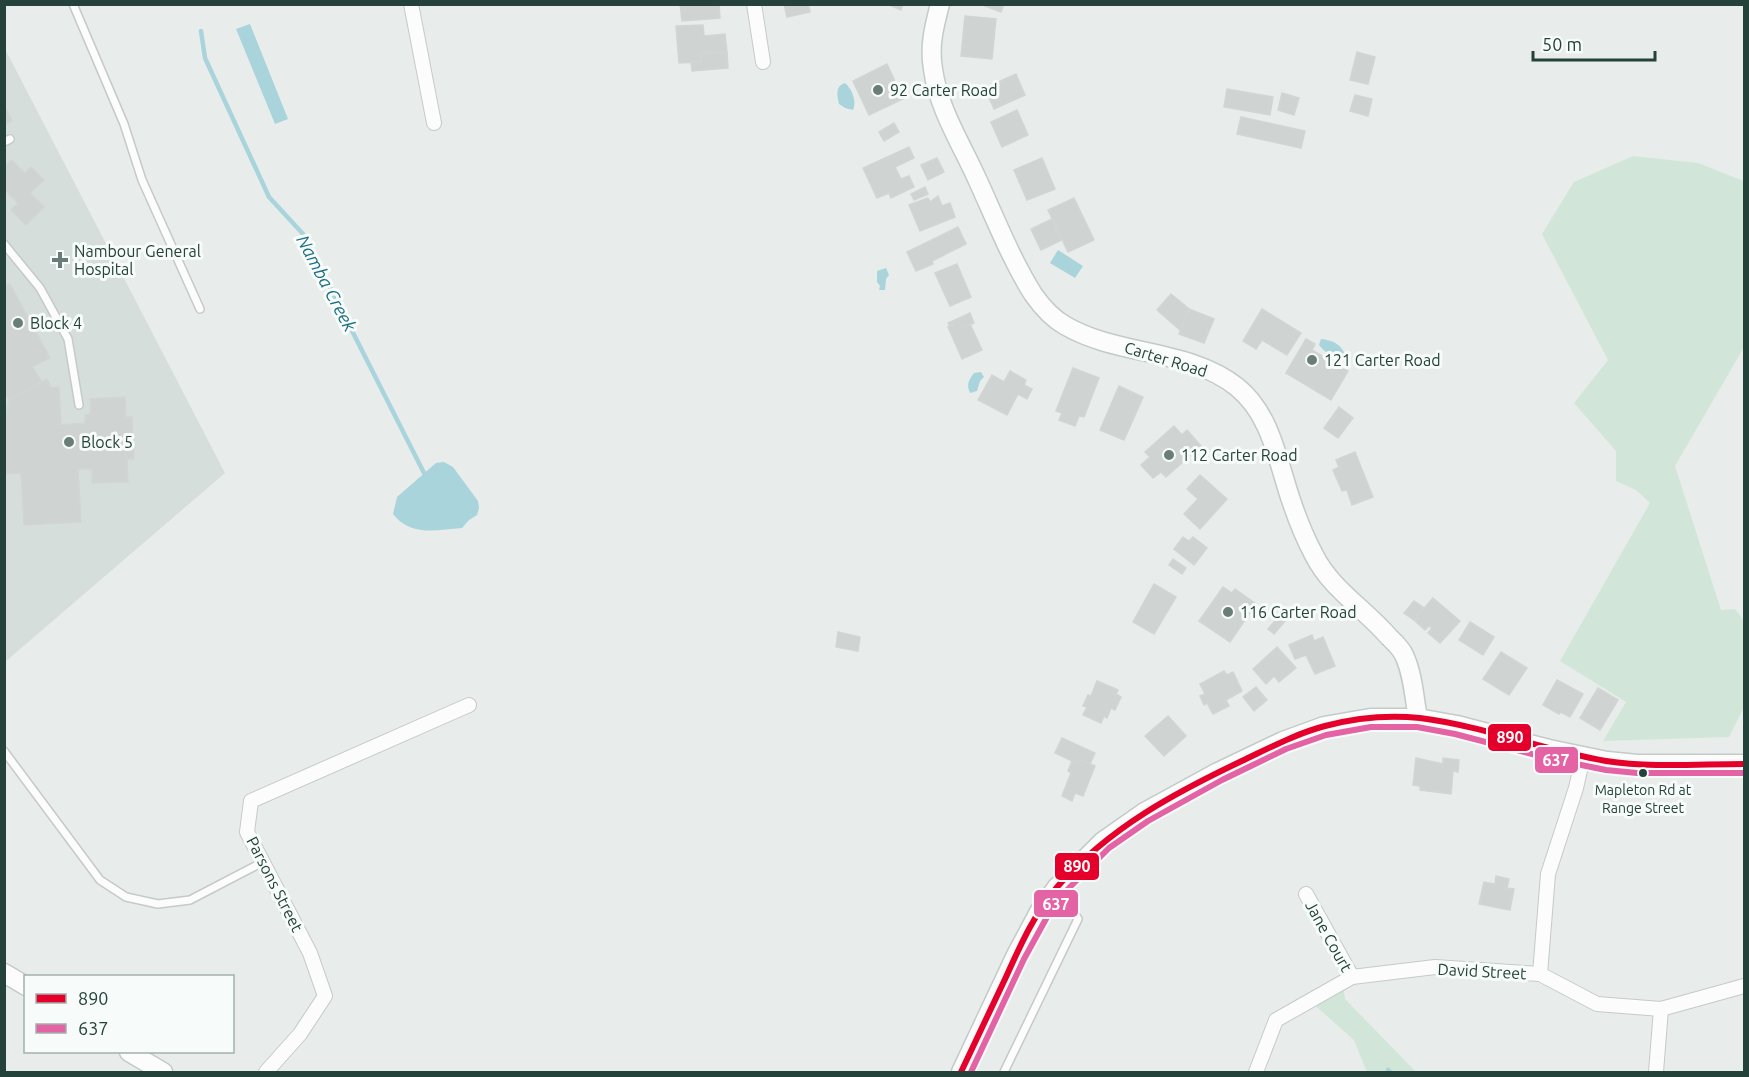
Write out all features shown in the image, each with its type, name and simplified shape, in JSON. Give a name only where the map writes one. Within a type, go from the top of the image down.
[{"type":"main road","name":"Carter Road","points":[[940,4],[931,48],[932,68],[938,92],[1011,252],[1034,295],[1051,315],[1069,328],[1094,338],[1184,361],[1209,371],[1237,387],[1253,404],[1266,424],[1292,505],[1322,570],[1403,653],[1411,679],[1418,718]]},
{"type":"main road","points":[[961,1072],[1016,955],[1040,912],[1059,885],[1103,841],[1143,813],[1218,772],[1283,741],[1324,726],[1370,718],[1418,718],[1584,757],[1636,764],[1744,764]]},
{"type":"main road","points":[[4,973],[24,985]]},
{"type":"main road","points":[[131,1053],[163,1072]]},
{"type":"street","points":[[411,4],[434,123]]},
{"type":"street","points":[[754,4],[763,62]]},
{"type":"street","name":"Parsons Street","points":[[266,1072],[300,1034],[325,996],[310,953],[247,832],[251,801],[469,705]]},
{"type":"street","points":[[1540,974],[1548,874],[1584,757]]},
{"type":"street","name":"Jane Court","points":[[1306,894],[1352,977]]},
{"type":"street","name":"David Street","points":[[1256,1072],[1276,1020],[1352,977],[1435,967],[1540,974],[1597,1005],[1661,1009],[1744,986]]},
{"type":"street","points":[[1656,1072],[1661,1009]]},
{"type":"lane","points":[[73,4],[124,124],[142,180],[200,309]]},
{"type":"lane","points":[[4,244],[40,288],[68,339],[79,405]]},
{"type":"lane","points":[[4,751],[100,880],[126,897],[158,904],[190,900],[263,862]]},
{"type":"lane","points":[[1004,1072],[1078,918],[1059,885]]},
{"type":"shaded area","name":"Nambour General Hospital","points":[[4,47],[225,473],[5,662],[4,662]]},
{"type":"green space","points":[[1633,156],[1698,163],[1744,181],[1744,347],[1675,466],[1721,610],[1735,609],[1744,621],[1744,707],[1729,737],[1603,741],[1626,702],[1560,661],[1650,503],[1636,490],[1616,481],[1616,451],[1574,403],[1608,360],[1542,234],[1574,182]]},
{"type":"green space","points":[[1343,986],[1345,999],[1416,1072],[1367,1072],[1354,1040],[1310,1001]]},
{"type":"water","points":[[250,24],[288,119],[275,124],[236,29]]},
{"type":"water","points":[[845,83],[853,95],[853,110],[839,104],[838,89]]},
{"type":"water","points":[[1058,250],[1083,266],[1075,278],[1050,263]]},
{"type":"water","points":[[886,268],[889,275],[886,279],[885,290],[879,290],[877,271]]},
{"type":"water","points":[[1321,339],[1340,346],[1344,352],[1342,357],[1324,350],[1319,345]]},
{"type":"water","points":[[981,372],[984,377],[977,391],[970,393],[969,380],[974,373]]},
{"type":"water","points":[[444,462],[453,467],[478,501],[477,515],[462,528],[443,530],[416,529],[400,521],[393,514],[397,497],[436,463]]},
{"type":"building","points":[[680,4],[719,4],[720,18],[682,21]]},
{"type":"building","points":[[784,4],[808,4],[810,12],[787,17]]},
{"type":"building","points":[[887,4],[903,4],[901,10]]},
{"type":"building","points":[[980,4],[1004,4],[1001,12]]},
{"type":"building","points":[[965,16],[996,19],[992,59],[961,56]]},
{"type":"building","points":[[703,25],[704,36],[725,34],[727,52],[701,54],[701,62],[679,63],[676,26]]},
{"type":"building","points":[[727,52],[728,68],[692,71],[691,62],[701,62],[701,54]]},
{"type":"building","points":[[1357,52],[1375,57],[1368,84],[1350,80]]},
{"type":"building","name":"92 Carter Road","points":[[887,64],[903,99],[869,115],[853,81]]},
{"type":"building","points":[[1016,74],[1025,95],[994,109],[985,88]]},
{"type":"building","points":[[1227,89],[1273,97],[1270,115],[1224,107]]},
{"type":"building","points":[[1282,93],[1299,98],[1294,115],[1278,110]]},
{"type":"building","points":[[1355,95],[1372,99],[1368,116],[1350,111]]},
{"type":"building","points":[[7,110],[12,121],[4,125],[4,112]]},
{"type":"building","points":[[1017,110],[1028,135],[1002,147],[991,122]]},
{"type":"building","points":[[1241,117],[1305,131],[1301,148],[1237,134]]},
{"type":"building","points":[[894,123],[899,132],[884,141],[879,132]]},
{"type":"building","points":[[909,147],[914,158],[895,167],[901,179],[909,176],[914,187],[891,198],[889,193],[877,198],[863,168]]},
{"type":"building","points":[[937,158],[944,172],[928,180],[921,165]]},
{"type":"building","points":[[1042,158],[1055,189],[1027,200],[1014,170]]},
{"type":"building","points":[[11,160],[25,173],[31,167],[44,180],[30,193],[44,207],[26,225],[11,210],[18,203],[4,189],[4,167]]},
{"type":"building","points":[[925,187],[928,194],[914,200],[911,194]]},
{"type":"building","points":[[938,196],[942,206],[950,203],[955,217],[920,231],[909,205],[928,198],[930,202]]},
{"type":"building","points":[[1074,198],[1094,240],[1068,252],[1048,210]]},
{"type":"building","points":[[1052,219],[1062,240],[1041,250],[1031,229]]},
{"type":"building","points":[[958,227],[966,244],[932,261],[933,264],[916,271],[907,252]]},
{"type":"building","points":[[957,264],[971,297],[950,306],[935,273]]},
{"type":"building","name":"Block 4","points":[[10,284],[50,358],[32,367],[42,382],[9,400],[4,392],[4,286]]},
{"type":"building","points":[[1171,294],[1189,309],[1180,330],[1157,310]]},
{"type":"building","points":[[1189,309],[1214,319],[1204,343],[1179,334]]},
{"type":"building","points":[[1262,309],[1301,333],[1287,355],[1262,340],[1256,349],[1243,341]]},
{"type":"building","points":[[970,313],[974,323],[962,328],[959,322],[950,326],[948,323]]},
{"type":"building","points":[[959,322],[962,328],[970,324],[982,350],[962,359],[948,327]]},
{"type":"building","name":"121 Carter Road","points":[[1306,339],[1315,344],[1312,350],[1348,371],[1331,400],[1286,373]]},
{"type":"building","points":[[1073,368],[1099,378],[1084,417],[1079,416],[1075,426],[1059,420],[1062,413],[1056,411]]},
{"type":"building","points":[[1010,371],[1026,380],[1024,385],[1032,389],[1027,399],[1018,394],[1007,415],[978,400],[992,375],[1004,382]]},
{"type":"building","name":"Block 5","points":[[47,379],[51,388],[59,387],[61,425],[85,423],[85,415],[91,414],[90,399],[125,397],[126,417],[132,417],[134,459],[127,459],[128,482],[92,483],[92,469],[78,469],[81,522],[24,525],[21,473],[4,474],[4,423],[9,400]]},
{"type":"building","points":[[1119,386],[1143,397],[1124,440],[1100,430]]},
{"type":"building","points":[[1339,407],[1353,418],[1338,438],[1324,428]]},
{"type":"building","name":"112 Carter Road","points":[[1174,426],[1182,435],[1187,430],[1201,446],[1166,477],[1161,472],[1153,478],[1141,465],[1150,457],[1145,452]]},
{"type":"building","points":[[1355,452],[1373,497],[1352,505],[1347,490],[1342,491],[1333,470],[1339,467],[1336,460]]},
{"type":"building","points":[[1200,475],[1227,499],[1200,529],[1184,514],[1198,499],[1187,489]]},
{"type":"building","points":[[1183,537],[1189,541],[1193,537],[1207,548],[1194,565],[1174,549]]},
{"type":"building","points":[[1173,559],[1186,568],[1182,574],[1169,565]]},
{"type":"building","points":[[1154,584],[1176,597],[1154,634],[1133,622]]},
{"type":"building","name":"116 Carter Road","points":[[1223,587],[1232,593],[1235,589],[1256,604],[1230,642],[1199,621]]},
{"type":"building","points":[[1433,598],[1460,621],[1440,643],[1428,633],[1432,628],[1429,626],[1425,630],[1414,620]]},
{"type":"building","points":[[1414,601],[1424,608],[1414,620],[1404,613]]},
{"type":"building","points":[[1280,615],[1286,620],[1274,634],[1268,629]]},
{"type":"building","points":[[1470,622],[1494,637],[1483,655],[1459,640]]},
{"type":"building","points":[[838,632],[860,637],[858,651],[836,647]]},
{"type":"building","points":[[1312,635],[1314,641],[1323,637],[1335,666],[1315,674],[1306,655],[1295,659],[1289,645]]},
{"type":"building","points":[[1277,647],[1296,668],[1279,682],[1274,676],[1266,684],[1253,669]]},
{"type":"building","points":[[1501,652],[1527,668],[1509,695],[1483,679]]},
{"type":"building","points":[[1224,671],[1227,675],[1233,672],[1242,691],[1226,700],[1229,706],[1213,714],[1207,703],[1204,705],[1200,696],[1205,694],[1200,684]]},
{"type":"building","points":[[1557,680],[1583,694],[1570,717],[1543,705]]},
{"type":"building","points":[[1097,681],[1118,690],[1116,694],[1121,697],[1115,710],[1111,708],[1107,718],[1104,716],[1101,723],[1083,715],[1087,707],[1083,706],[1088,695],[1091,696]]},
{"type":"building","points":[[1256,687],[1267,700],[1254,711],[1243,697]]},
{"type":"building","points":[[1598,688],[1618,700],[1600,730],[1580,718]]},
{"type":"building","points":[[1168,716],[1186,736],[1164,756],[1145,736]]},
{"type":"building","points":[[1062,738],[1095,753],[1090,764],[1078,759],[1076,763],[1055,753]]},
{"type":"building","points":[[1416,758],[1443,764],[1443,758],[1459,760],[1458,772],[1453,771],[1451,794],[1420,790],[1420,786],[1413,785]]},
{"type":"building","points":[[1078,759],[1095,766],[1083,796],[1075,793],[1072,801],[1062,796],[1071,773],[1068,771],[1072,761],[1076,763]]},
{"type":"building","points":[[1496,876],[1509,879],[1507,888],[1514,889],[1510,910],[1479,904],[1484,882],[1495,884]]},
{"type":"waterway","name":"Namba Creek","points":[[201,31],[205,58],[269,197],[303,234],[424,473]]},
{"type":"transit line","name":"890","points":[[961,1072],[1035,918],[1058,886],[1078,865],[1122,829],[1169,798],[1295,736],[1348,721],[1408,717],[1467,727],[1606,761],[1658,765],[1744,764]]},
{"type":"transit line","name":"637","points":[[971,1072],[1024,959],[1047,917],[1064,893],[1109,848],[1148,821],[1222,780],[1286,749],[1326,735],[1371,727],[1417,727],[1606,770],[1637,773],[1744,773]]},
{"type":"place","name":"92 Carter Road","points":[[878,90]]},
{"type":"place","name":"Nambour General Hospital","points":[[60,260]]},
{"type":"place","name":"Block 4","points":[[18,323]]},
{"type":"place","name":"121 Carter Road","points":[[1312,360]]},
{"type":"place","name":"Block 5","points":[[69,442]]},
{"type":"place","name":"112 Carter Road","points":[[1169,455]]},
{"type":"place","name":"116 Carter Road","points":[[1228,612]]},
{"type":"place","name":"Mapleton Rd at Range Street","points":[[1643,773]]}]
